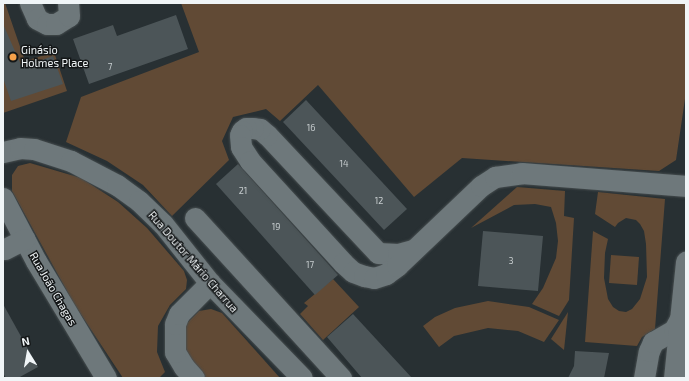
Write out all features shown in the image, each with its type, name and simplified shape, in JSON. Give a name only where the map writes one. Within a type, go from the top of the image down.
[{"type":"street","points":[[30,3],[37,19],[47,24],[56,24],[69,16],[68,3]]},
{"type":"street","points":[[413,250],[398,254],[378,253],[296,168],[267,135],[260,130],[253,128],[246,128],[240,134],[241,147],[250,161],[314,232],[353,272],[374,278],[386,274],[413,250],[482,186],[495,176],[522,173],[686,186]]},
{"type":"street","name":"Rua Doutor Mário Charrua","points":[[3,152],[20,148],[45,152],[71,160],[117,185],[139,201],[162,224],[210,283],[302,378]]},
{"type":"street","name":"Rua João Chagas","points":[[3,198],[25,239],[106,378]]},
{"type":"street","points":[[195,218],[341,378]]},
{"type":"street","points":[[5,249],[25,239]]},
{"type":"street","points":[[674,378],[678,356],[686,262]]},
{"type":"street","points":[[194,378],[184,367],[175,352],[175,324],[178,314],[210,283]]},
{"type":"street","points":[[644,378],[649,351],[653,342],[674,330],[682,316]]},
{"type":"street","points":[[653,342],[669,345],[678,356]]},
{"type":"shaded area","name":"Ginásio Holmes Place","points":[[3,3],[5,3],[25,61],[54,52],[67,91],[3,113]]},
{"type":"shaded area","points":[[181,3],[686,3],[686,92],[676,160],[659,171],[462,158],[414,197],[318,85],[280,121],[266,109],[233,117],[222,141],[229,160],[172,216],[143,185],[107,161],[66,142],[81,97],[199,52]]},
{"type":"shaded area","points":[[30,163],[81,178],[118,202],[147,228],[184,271],[187,280],[186,289],[170,305],[158,326],[157,352],[165,372],[159,378],[123,378],[74,304],[12,191],[12,175],[18,166]]},
{"type":"shaded area","points":[[517,187],[565,191],[564,216],[574,218],[569,300],[559,316],[532,304],[543,288],[556,258],[558,241],[556,223],[551,207],[535,204],[514,205],[471,228]]},
{"type":"shaded area","points":[[598,192],[665,199],[655,329],[642,337],[637,346],[585,342],[593,231],[608,239],[605,253],[604,278],[608,299],[613,307],[619,311],[626,312],[632,309],[640,299],[647,277],[646,244],[644,231],[640,224],[636,220],[626,218],[615,227],[595,214]]},
{"type":"shaded area","points":[[611,255],[639,257],[637,285],[609,283]]},
{"type":"shaded area","points":[[333,279],[359,307],[323,340],[300,314],[308,306],[304,303]]},
{"type":"shaded area","points":[[488,301],[529,307],[559,320],[544,342],[518,331],[488,328],[454,336],[439,347],[423,326],[435,317],[455,308]]},
{"type":"shaded area","points":[[211,309],[222,313],[280,378],[206,378],[185,355],[182,332],[188,322],[199,311]]},
{"type":"shaded area","points":[[568,312],[564,350],[551,339]]},
{"type":"building","points":[[176,15],[188,49],[89,84],[73,39],[113,25],[117,36]]},
{"type":"building","name":"Ginásio Holmes Place","points":[[3,24],[22,67],[53,56],[63,84],[11,101],[3,78]]},
{"type":"building","points":[[306,100],[407,209],[384,230],[283,122]]},
{"type":"building","points":[[238,164],[338,275],[315,295],[216,184]]},
{"type":"building","points":[[483,231],[543,236],[538,291],[478,286]]},
{"type":"building","points":[[3,304],[38,367],[18,378],[6,378],[3,373]]},
{"type":"building","points":[[353,314],[412,378],[362,378],[327,337]]},
{"type":"building","points":[[575,351],[609,353],[604,378],[568,378],[574,366]]},
{"type":"place","name":"Ginásio Holmes Place","points":[[13,57]]}]
